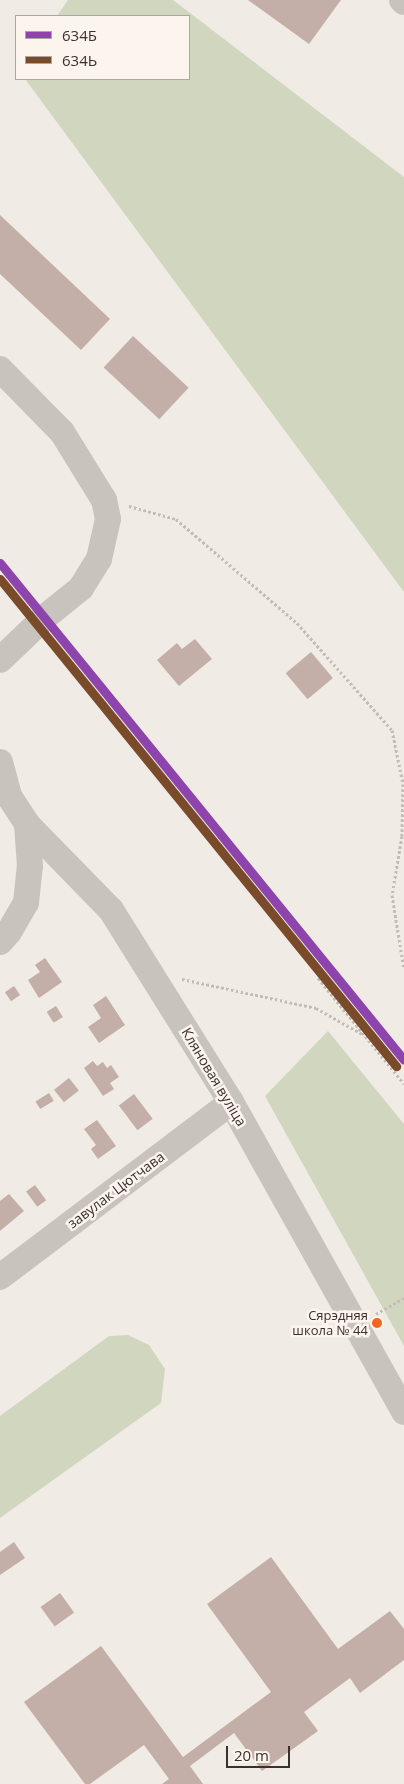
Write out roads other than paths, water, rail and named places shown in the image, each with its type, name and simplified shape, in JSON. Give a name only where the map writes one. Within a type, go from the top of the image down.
[{"type":"street","points":[[0,369],[62,432],[104,500],[108,520],[105,541],[99,559],[81,588],[44,617],[0,660]]},
{"type":"street","name":"Кляновая вуліца","points":[[0,762],[9,796],[27,824],[111,910],[148,968],[231,1102],[404,1412]]},
{"type":"street","points":[[0,942],[10,932],[26,902],[30,866],[27,824]]},
{"type":"street","name":"завулак Цютчава","points":[[0,1277],[231,1102]]},
{"type":"place","name":"Сярэдняя школа № 44","points":[[377,1323]]}]
